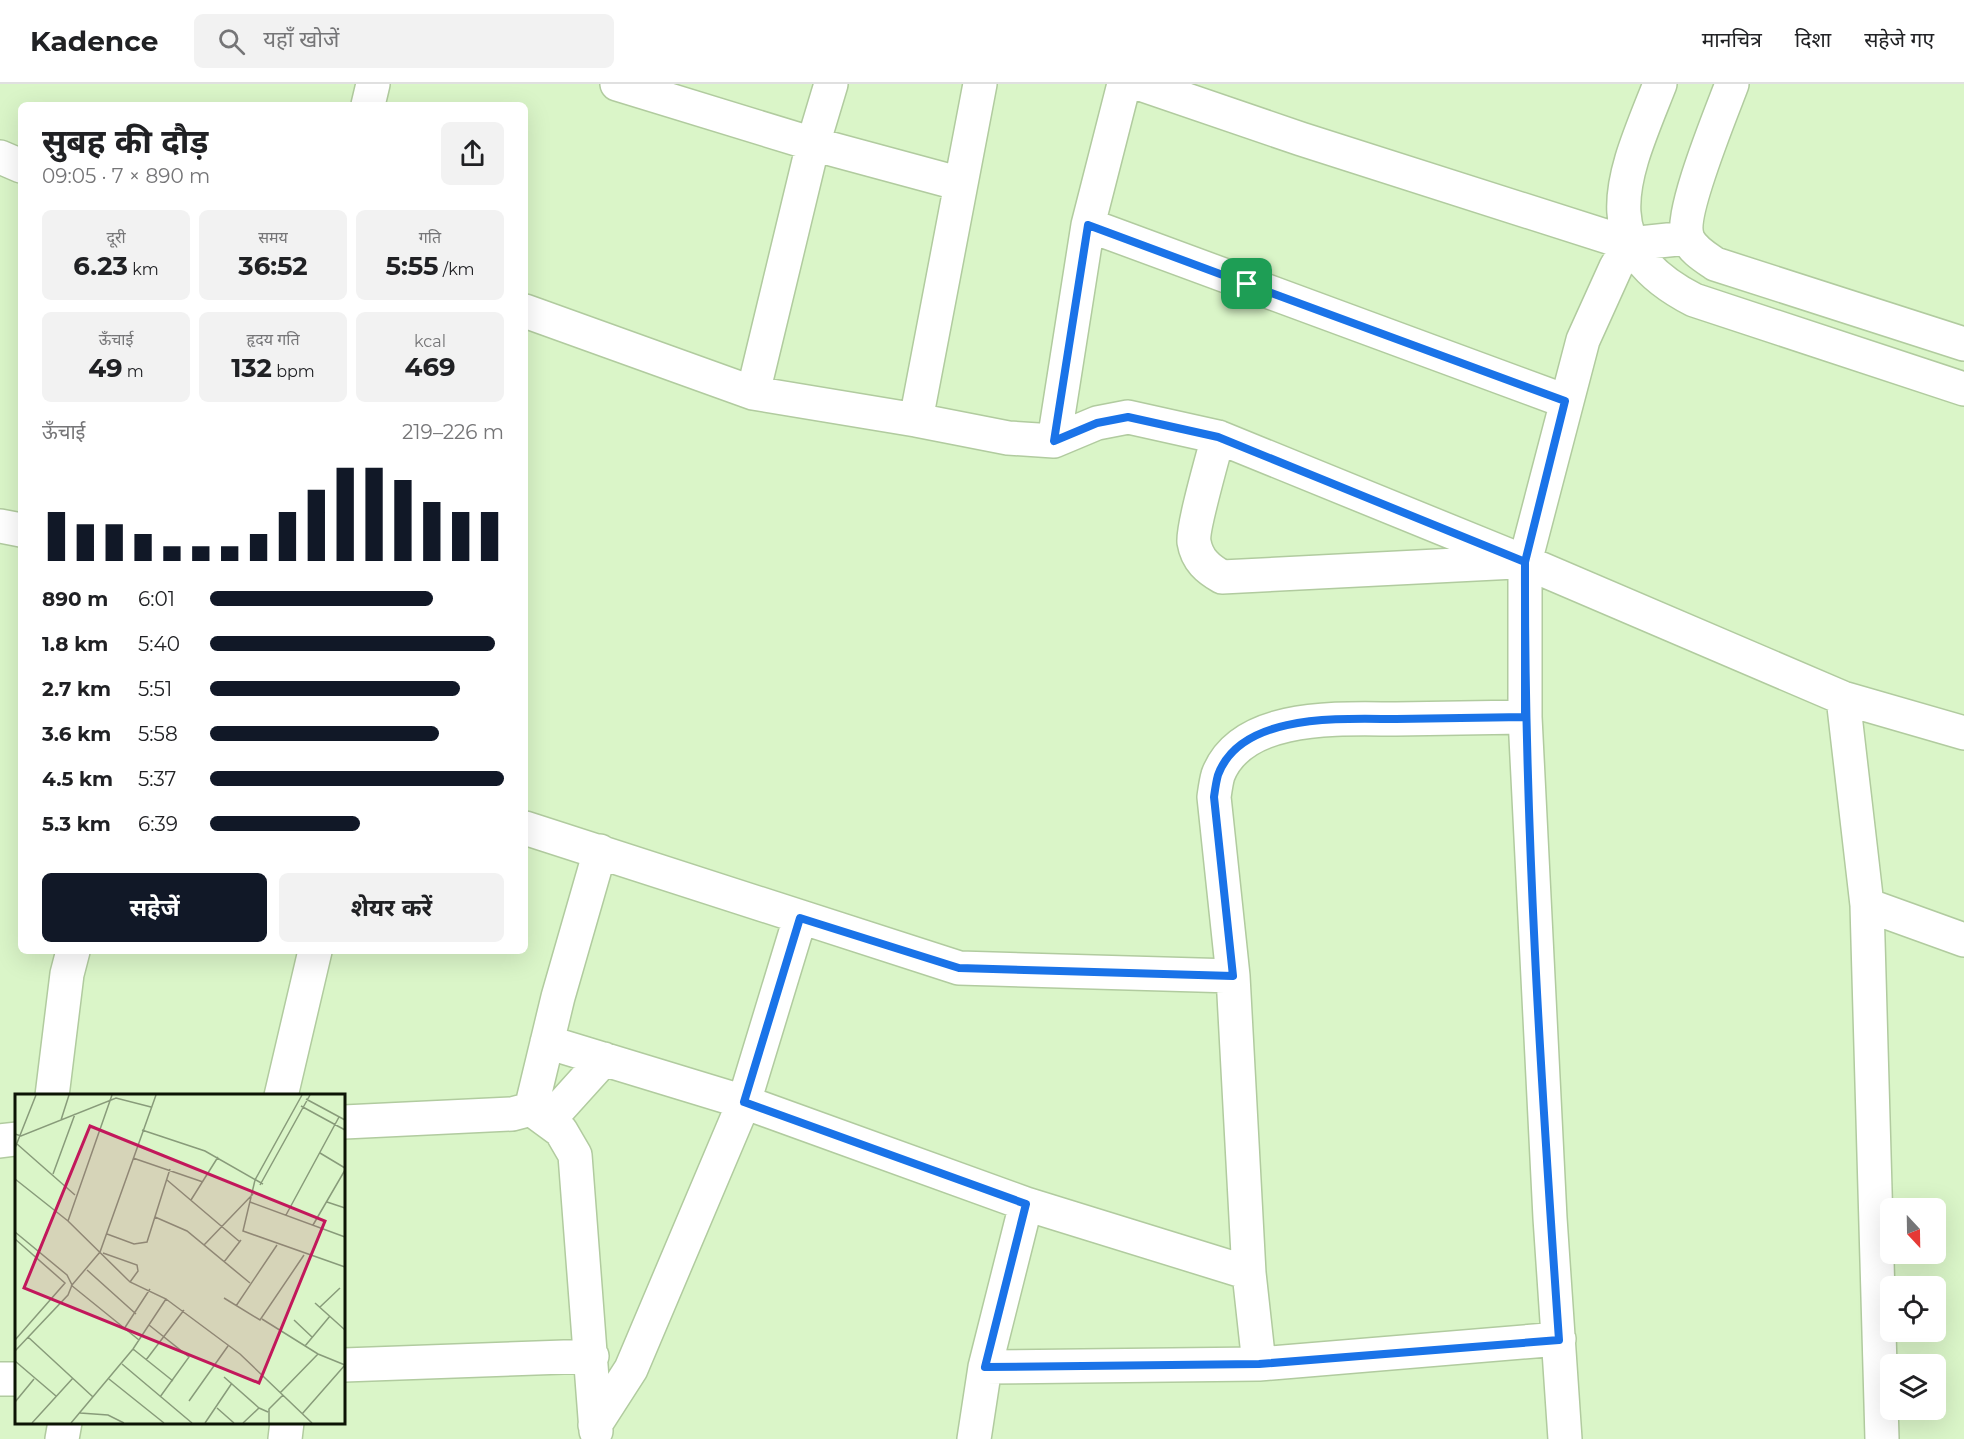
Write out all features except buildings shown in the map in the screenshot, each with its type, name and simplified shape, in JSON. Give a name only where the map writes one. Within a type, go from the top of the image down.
[{"type":"street","points":[[369,102],[373,84]]},
{"type":"street","points":[[617,84],[813,144],[961,184]]},
{"type":"street","points":[[753,393],[813,144],[831,84]]},
{"type":"street","points":[[916,420],[980,84]]},
{"type":"street","points":[[1054,441],[1088,225],[1124,84]]},
{"type":"street","points":[[1140,84],[1335,150],[1630,244],[1687,238]]},
{"type":"street","points":[[1659,84],[1628,164],[1623,223],[1630,244],[1668,287],[1694,300],[1964,389]]},
{"type":"street","points":[[1732,84],[1698,176],[1687,219],[1687,238],[1697,250],[1715,264],[1964,344]]},
{"type":"street","points":[[0,157],[18,165]]},
{"type":"street","points":[[1088,225],[1565,401]]},
{"type":"street","points":[[1566,1439],[1525,717],[1525,562],[1565,401],[1583,340],[1616,267],[1630,244]]},
{"type":"street","points":[[528,312],[753,393],[1008,438],[1054,441],[1097,423],[1128,417],[1218,437],[1525,562],[1843,698],[1964,733]]},
{"type":"street","points":[[1218,437],[1193,540],[1199,558],[1208,569],[1222,577],[1525,562]]},
{"type":"street","points":[[0,526],[18,529]]},
{"type":"street","points":[[1843,698],[1867,905],[1882,1439]]},
{"type":"street","points":[[1259,1364],[1249,1273],[1233,976],[1214,797],[1218,775],[1227,759],[1269,730],[1306,720],[1525,717]]},
{"type":"street","points":[[528,829],[600,850],[800,918],[959,968],[1233,976]]},
{"type":"street","points":[[540,1115],[547,1042],[600,850]]},
{"type":"street","points":[[1867,905],[1964,940]]},
{"type":"street","points":[[596,1432],[631,1369],[744,1102],[800,918]]},
{"type":"street","points":[[52,1094],[67,974],[72,954]]},
{"type":"street","points":[[281,1094],[314,954]]},
{"type":"street","points":[[547,1042],[744,1102],[1026,1204],[1249,1273]]},
{"type":"street","points":[[540,1115],[604,1059]]},
{"type":"street","points":[[345,1122],[512,1114],[540,1115],[561,1131],[574,1155],[592,1356],[596,1432]]},
{"type":"street","points":[[0,1141],[15,1139]]},
{"type":"street","points":[[974,1439],[985,1367],[1026,1204]]},
{"type":"street","points":[[985,1367],[1259,1364],[1559,1340]]},
{"type":"street","points":[[345,1365],[592,1356]]},
{"type":"street","points":[[62,1439],[65,1424]]},
{"type":"street","points":[[285,1439],[286,1424]]},
{"type":"route","points":[[1247,284],[1088,225],[1054,441],[1097,423],[1128,417],[1218,437],[1525,562],[1525,603],[1525,717],[1550,1218],[1559,1340],[1259,1364],[985,1367],[1026,1204],[744,1102],[800,918],[959,968],[1233,976],[1214,797],[1218,775],[1227,759],[1244,744],[1269,730],[1306,720],[1525,717],[1525,562],[1565,401],[1247,284]]}]
